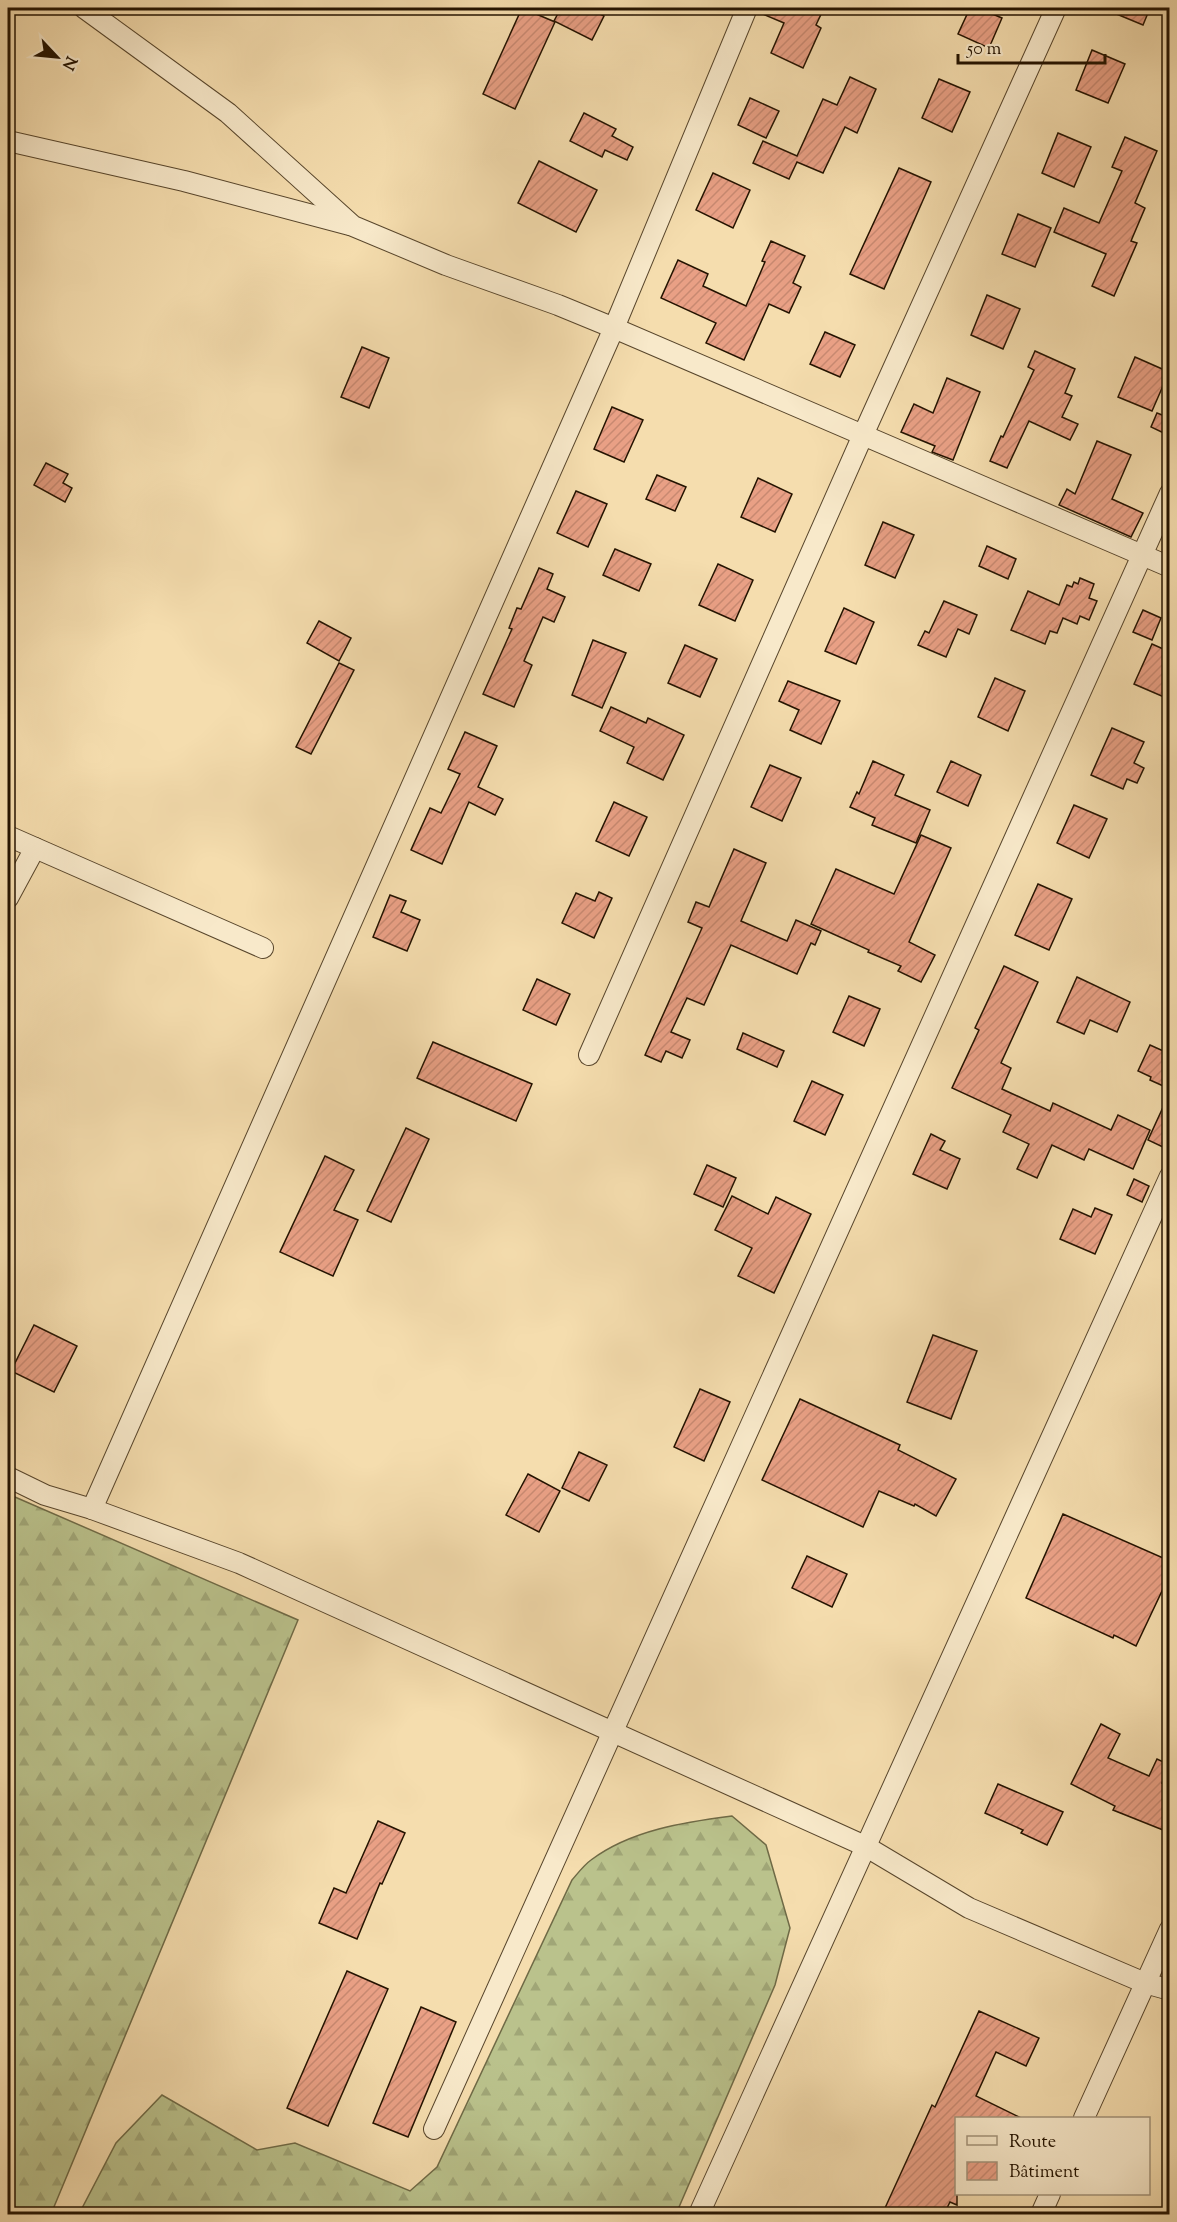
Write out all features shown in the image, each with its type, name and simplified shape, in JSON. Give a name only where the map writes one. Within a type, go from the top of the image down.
[{"type":"street","points":[[84,8],[228,112],[353,226]]},
{"type":"street","points":[[93,1509],[614,328],[747,8]]},
{"type":"street","points":[[589,1055],[863,435],[1056,8]]},
{"type":"street","points":[[8,141],[184,182],[353,226],[446,265],[558,305],[614,328],[1170,567]]},
{"type":"street","points":[[434,2129],[1170,493]]},
{"type":"street","points":[[8,836],[263,948]]},
{"type":"street","points":[[8,898],[35,848]]},
{"type":"street","points":[[699,2214],[1170,1176]]},
{"type":"street","points":[[8,1477],[45,1495],[93,1509],[239,1563],[865,1846],[969,1908],[1145,1983],[1170,1990]]},
{"type":"street","points":[[1084,2117],[1170,1929]]},
{"type":"street","points":[[1041,2214],[1049,2195]]},
{"type":"green space","points":[[8,1494],[298,1620],[51,2214],[8,2214]]},
{"type":"green space","points":[[732,1816],[766,1845],[790,1928],[775,1985],[676,2214],[79,2214],[116,2143],[162,2095],[257,2150],[295,2143],[410,2191],[437,2167],[572,1880],[588,1862],[623,1841],[659,1829]]},
{"type":"building","points":[[522,8],[555,22],[515,109],[483,94]]},
{"type":"building","points":[[561,8],[598,8],[596,12],[604,16],[592,40],[554,21]]},
{"type":"building","points":[[759,8],[824,8],[816,25],[821,28],[803,68],[771,53],[784,23],[758,12]]},
{"type":"building","points":[[970,8],[978,8],[1002,18],[989,48],[958,34]]},
{"type":"building","points":[[1102,8],[1150,8],[1143,25]]},
{"type":"building","points":[[1092,50],[1125,64],[1108,103],[1076,90]]},
{"type":"building","points":[[850,77],[876,89],[857,133],[845,127],[823,173],[797,162],[789,179],[753,163],[763,141],[797,156],[823,99],[837,105]]},
{"type":"building","points":[[939,79],[970,92],[952,132],[922,118]]},
{"type":"building","points":[[750,98],[779,111],[766,138],[738,125]]},
{"type":"building","points":[[584,113],[616,129],[612,136],[633,147],[627,160],[605,150],[602,157],[570,141]]},
{"type":"building","points":[[1058,133],[1091,147],[1074,187],[1042,173]]},
{"type":"building","points":[[1125,137],[1157,151],[1135,203],[1145,208],[1131,241],[1137,243],[1114,296],[1092,286],[1106,254],[1054,232],[1064,208],[1099,223],[1122,171],[1112,167]]},
{"type":"building","points":[[539,161],[597,190],[576,232],[518,203]]},
{"type":"building","points":[[899,168],[931,182],[884,289],[850,274]]},
{"type":"building","points":[[713,173],[750,190],[733,228],[696,210]]},
{"type":"building","points":[[1018,214],[1051,228],[1035,267],[1002,254]]},
{"type":"building","points":[[771,241],[805,256],[793,283],[801,287],[789,313],[769,304],[744,360],[706,343],[716,323],[661,298],[678,260],[708,274],[703,286],[746,306],[765,262],[762,261]]},
{"type":"building","points":[[987,295],[1020,309],[1003,349],[971,335]]},
{"type":"building","points":[[825,332],[855,345],[840,377],[810,364]]},
{"type":"building","points":[[362,347],[389,358],[369,408],[341,397]]},
{"type":"building","points":[[1035,351],[1075,369],[1065,393],[1072,396],[1062,417],[1078,424],[1070,440],[1029,421],[1007,468],[990,461],[1034,370],[1028,367]]},
{"type":"building","points":[[1135,357],[1169,372],[1152,411],[1118,397]]},
{"type":"building","points":[[947,378],[980,392],[953,460],[932,452],[935,446],[901,432],[914,404],[933,413]]},
{"type":"building","points":[[612,407],[643,420],[624,462],[594,449]]},
{"type":"building","points":[[1157,413],[1170,418],[1170,436],[1151,427]]},
{"type":"building","points":[[1097,441],[1131,455],[1112,499],[1143,513],[1131,537],[1059,505],[1067,489],[1075,494]]},
{"type":"building","points":[[46,463],[68,474],[63,483],[72,488],[65,502],[34,485]]},
{"type":"building","points":[[657,475],[686,487],[675,511],[646,499]]},
{"type":"building","points":[[758,478],[792,494],[775,532],[741,517]]},
{"type":"building","points":[[576,491],[607,504],[588,547],[557,533]]},
{"type":"building","points":[[883,522],[914,535],[895,578],[865,565]]},
{"type":"building","points":[[987,546],[1016,559],[1008,579],[979,566]]},
{"type":"building","points":[[615,549],[651,564],[639,591],[603,575]]},
{"type":"building","points":[[718,564],[753,580],[735,621],[699,605]]},
{"type":"building","points":[[539,568],[553,574],[547,589],[565,597],[554,622],[543,617],[524,661],[532,665],[514,707],[483,694],[512,629],[509,628],[517,608],[521,609]]},
{"type":"building","points":[[1080,578],[1094,584],[1089,598],[1097,601],[1089,620],[1080,616],[1077,624],[1063,618],[1057,633],[1050,631],[1045,644],[1011,630],[1028,591],[1059,605],[1067,585],[1072,587],[1074,582],[1078,584]]},
{"type":"building","points":[[944,601],[977,615],[969,634],[958,629],[946,657],[918,645],[925,631],[929,633]]},
{"type":"building","points":[[844,608],[874,622],[856,664],[825,651]]},
{"type":"building","points":[[1143,610],[1161,618],[1152,640],[1133,632]]},
{"type":"building","points":[[319,621],[351,638],[339,661],[307,643]]},
{"type":"building","points":[[593,640],[626,653],[602,708],[572,695]]},
{"type":"building","points":[[1152,644],[1170,652],[1170,684],[1164,697],[1134,684]]},
{"type":"building","points":[[685,645],[717,659],[700,697],[668,683]]},
{"type":"building","points":[[339,663],[354,670],[311,754],[296,747]]},
{"type":"building","points":[[995,678],[1025,691],[1008,731],[978,717]]},
{"type":"building","points":[[788,681],[840,701],[821,744],[790,730],[799,710],[779,701]]},
{"type":"building","points":[[611,707],[646,723],[648,718],[684,735],[663,780],[627,763],[634,747],[600,731]]},
{"type":"building","points":[[1112,728],[1144,742],[1134,763],[1144,768],[1137,783],[1127,779],[1123,789],[1091,775]]},
{"type":"building","points":[[465,732],[497,746],[478,787],[503,799],[495,815],[469,802],[442,864],[411,850],[430,808],[441,813],[460,774],[448,769]]},
{"type":"building","points":[[873,761],[904,775],[895,795],[930,810],[916,843],[872,825],[875,818],[850,807],[857,792],[859,794]]},
{"type":"building","points":[[951,761],[981,775],[968,806],[937,792]]},
{"type":"building","points":[[770,765],[801,778],[782,821],[751,807]]},
{"type":"building","points":[[614,802],[647,817],[629,856],[596,841]]},
{"type":"building","points":[[1074,805],[1107,819],[1089,858],[1057,843]]},
{"type":"building","points":[[921,835],[951,848],[909,942],[935,955],[921,982],[898,971],[901,966],[811,924],[836,869],[894,894]]},
{"type":"building","points":[[734,849],[766,863],[741,921],[787,941],[796,920],[821,931],[815,945],[811,943],[797,974],[731,945],[704,1005],[687,998],[671,1032],[690,1040],[682,1058],[666,1051],[661,1062],[645,1055],[702,928],[688,922],[696,902],[709,907]]},
{"type":"building","points":[[1038,884],[1072,899],[1049,950],[1015,935]]},
{"type":"building","points":[[599,892],[612,898],[594,938],[562,923],[576,893],[595,901]]},
{"type":"building","points":[[390,895],[406,901],[401,912],[420,920],[407,951],[373,937]]},
{"type":"building","points":[[1004,966],[1038,982],[1001,1063],[1011,1068],[1002,1089],[1050,1111],[1053,1103],[1111,1130],[1118,1115],[1150,1130],[1133,1169],[1089,1149],[1084,1160],[1052,1145],[1037,1178],[1017,1169],[1029,1144],[1003,1132],[1011,1115],[952,1088],[979,1030],[975,1028]]},
{"type":"building","points":[[1077,977],[1130,1002],[1117,1032],[1090,1020],[1084,1034],[1057,1022]]},
{"type":"building","points":[[537,979],[570,994],[556,1025],[523,1010]]},
{"type":"building","points":[[849,996],[880,1009],[864,1046],[833,1032]]},
{"type":"building","points":[[743,1033],[784,1051],[777,1067],[737,1049]]},
{"type":"building","points":[[433,1042],[532,1084],[516,1121],[417,1078]]},
{"type":"building","points":[[1150,1045],[1170,1054],[1170,1089],[1150,1080],[1151,1077],[1138,1071]]},
{"type":"building","points":[[812,1081],[843,1095],[825,1135],[794,1121]]},
{"type":"building","points":[[1170,1092],[1170,1139],[1165,1148],[1148,1140]]},
{"type":"building","points":[[406,1128],[429,1139],[391,1222],[367,1211]]},
{"type":"building","points":[[931,1134],[945,1141],[940,1150],[960,1159],[947,1189],[913,1174]]},
{"type":"building","points":[[325,1156],[354,1170],[334,1210],[358,1220],[333,1276],[280,1252]]},
{"type":"building","points":[[707,1165],[736,1178],[723,1207],[694,1194]]},
{"type":"building","points":[[1134,1179],[1149,1186],[1142,1202],[1127,1195]]},
{"type":"building","points":[[732,1196],[768,1214],[776,1197],[811,1214],[774,1293],[738,1276],[752,1248],[715,1230]]},
{"type":"building","points":[[1095,1208],[1112,1215],[1095,1254],[1060,1239],[1073,1209],[1091,1217]]},
{"type":"building","points":[[34,1325],[77,1346],[54,1392],[11,1371]]},
{"type":"building","points":[[933,1335],[977,1351],[951,1419],[907,1402]]},
{"type":"building","points":[[700,1389],[730,1402],[704,1461],[674,1447]]},
{"type":"building","points":[[800,1399],[900,1445],[898,1450],[956,1479],[936,1516],[915,1504],[914,1506],[879,1491],[863,1527],[762,1480]]},
{"type":"building","points":[[579,1452],[607,1465],[589,1501],[562,1488]]},
{"type":"building","points":[[528,1474],[560,1491],[539,1532],[506,1515]]},
{"type":"building","points":[[1063,1514],[1170,1561],[1170,1574],[1136,1646],[1114,1635],[1113,1638],[1026,1598]]},
{"type":"building","points":[[807,1556],[847,1574],[832,1607],[792,1588]]},
{"type":"building","points":[[1101,1724],[1120,1734],[1108,1758],[1149,1776],[1157,1759],[1170,1765],[1162,1783],[1170,1786],[1170,1813],[1163,1830],[1113,1810],[1115,1806],[1071,1784]]},
{"type":"building","points":[[998,1784],[1063,1812],[1047,1845],[1021,1833],[1023,1830],[985,1813]]},
{"type":"building","points":[[378,1821],[405,1833],[382,1884],[380,1883],[357,1939],[319,1923],[334,1888],[346,1893]]},
{"type":"building","points":[[347,1971],[388,1989],[328,2126],[287,2108]]},
{"type":"building","points":[[421,2007],[456,2022],[408,2137],[373,2123]]},
{"type":"building","points":[[979,2011],[1039,2038],[1026,2066],[996,2052],[976,2096],[1019,2117],[955,2117],[957,2205],[950,2202],[944,2214],[900,2214],[885,2208],[932,2105],[935,2107]]}]
